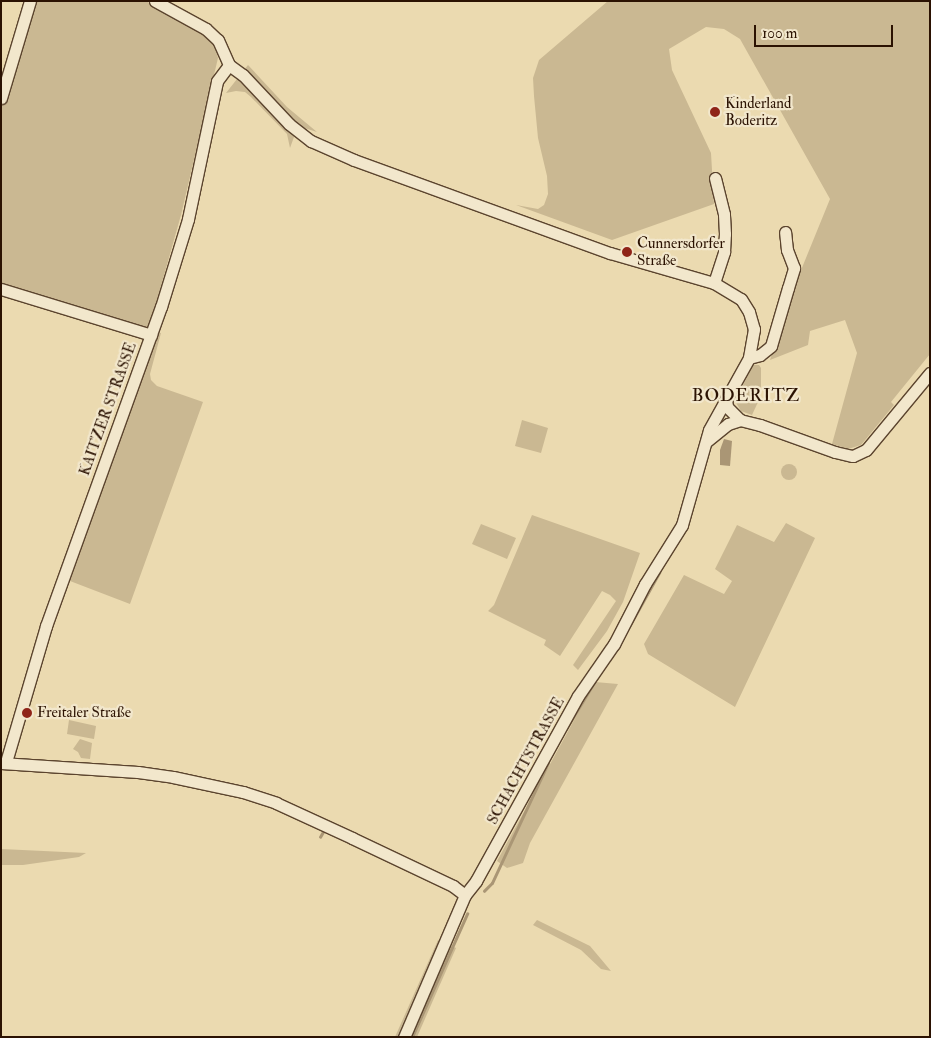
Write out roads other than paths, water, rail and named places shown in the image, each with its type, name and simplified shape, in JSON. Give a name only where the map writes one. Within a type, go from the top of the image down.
[{"type":"street","points":[[1,98],[30,1]]},
{"type":"street","points":[[156,1],[206,29],[218,40],[229,64],[243,75],[289,124],[311,141],[334,152],[610,253],[714,283],[741,299],[749,312],[754,329],[749,358],[760,356],[771,346],[794,268],[787,250],[786,232]]},
{"type":"street","name":"KAITZER STRASSE","points":[[4,762],[46,626],[151,335],[188,219],[217,81],[229,64]]},
{"type":"street","points":[[714,283],[724,252],[725,234],[724,214],[715,178]]},
{"type":"street","points":[[1,289],[151,335]]},
{"type":"street","name":"SCHACHTSTRASSE","points":[[404,1037],[465,895],[476,881],[578,696],[614,644],[645,584],[682,525],[713,419],[749,358]]},
{"type":"street","points":[[726,398],[727,407],[740,420],[794,435],[846,455],[860,454],[866,450],[930,373]]},
{"type":"street","points":[[706,441],[728,424],[740,420]]},
{"type":"street","points":[[4,762],[138,772],[174,777],[243,792],[276,803],[352,838],[453,886],[465,895]]},
{"type":"waterway","points":[[630,625],[659,573]]},
{"type":"waterway","points":[[566,729],[595,681]]},
{"type":"waterway","points":[[484,891],[492,883],[548,763]]},
{"type":"waterway","points":[[320,837],[323,832]]},
{"type":"waterway","points":[[412,1037],[467,914]]},
{"type":"place","name":"Kinderland Boderitz","points":[[715,112]]},
{"type":"place","name":"Cunnersdorfer Straße","points":[[627,252]]},
{"type":"place","name":"Freitaler Straße","points":[[27,713]]},
{"type":"district","name":"BODERITZ","points":[[746,396]]}]
